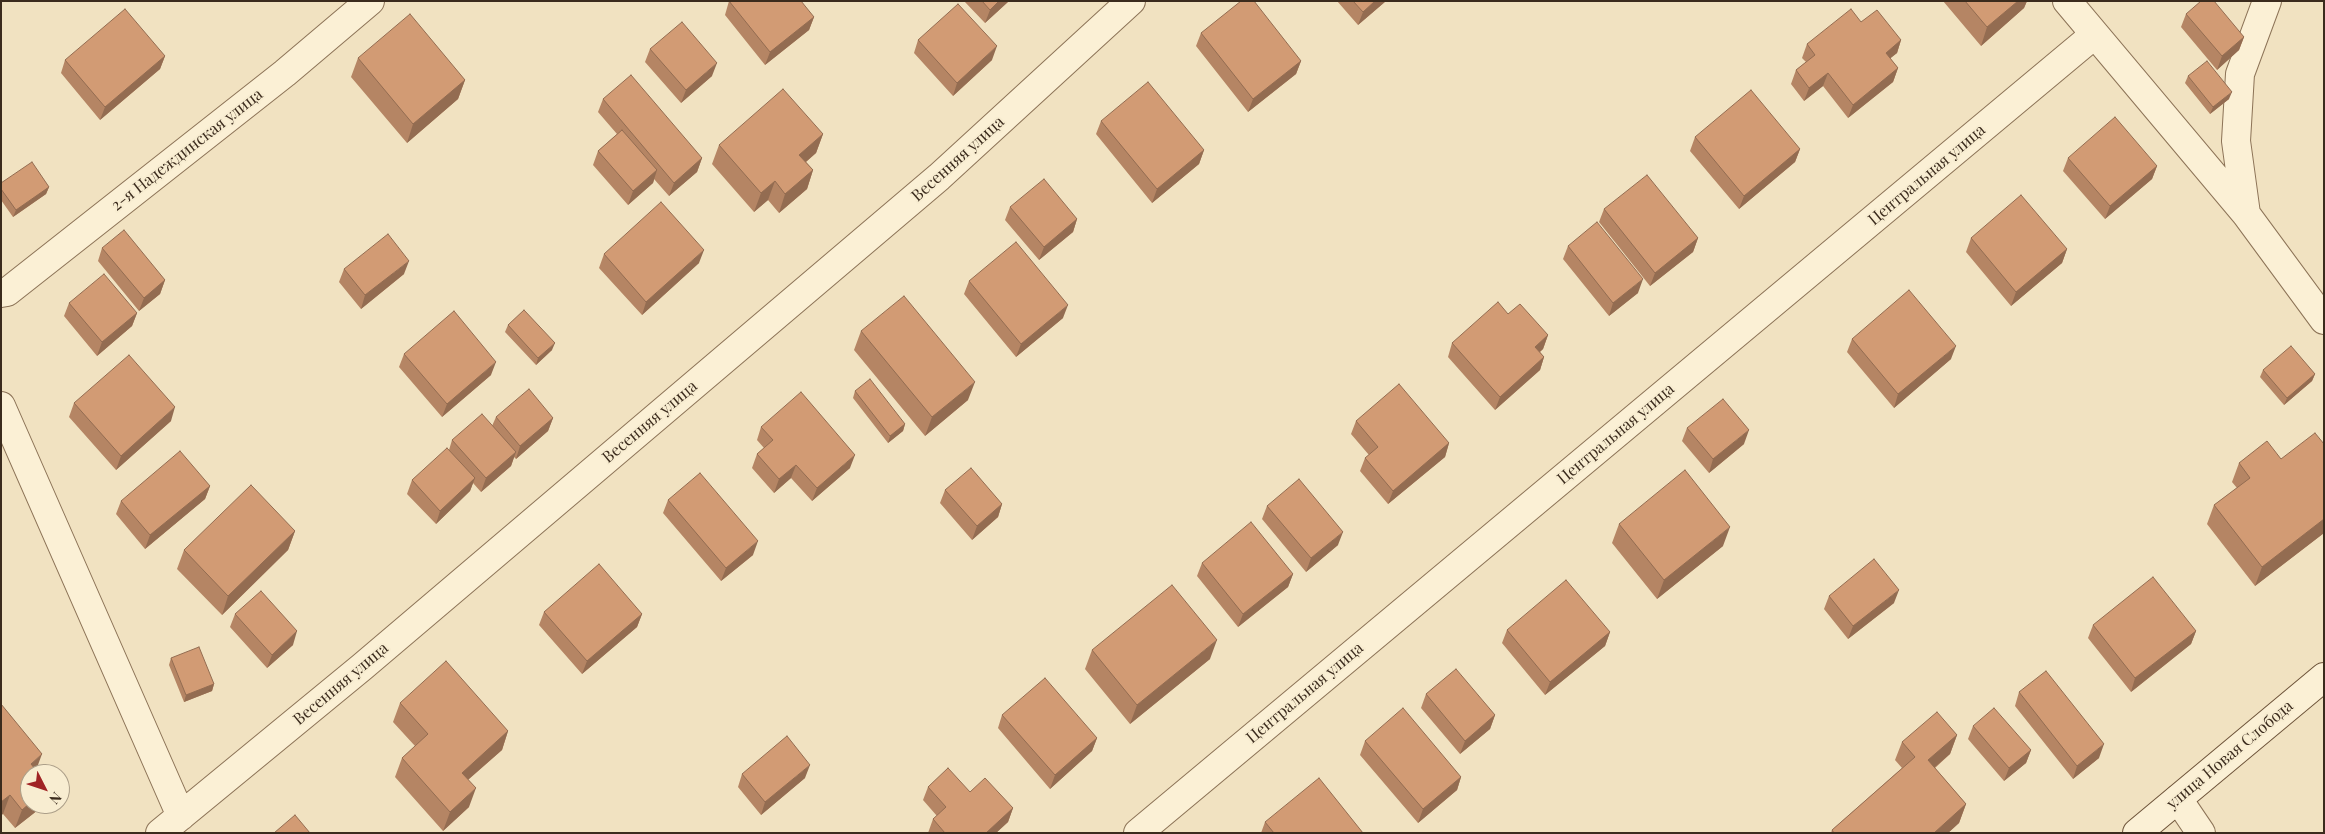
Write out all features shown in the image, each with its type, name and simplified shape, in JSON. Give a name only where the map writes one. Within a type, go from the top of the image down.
[{"type":"street","name":"2-я Надеждинская улица","points":[[1,293],[7,292],[285,73],[370,1]]},
{"type":"street","name":"Весенняя улица","points":[[160,833],[362,667],[939,177],[1131,1]]},
{"type":"street","points":[[2067,1],[2094,36],[2246,214],[2324,320]]},
{"type":"street","points":[[2246,214],[2236,141],[2240,74],[2267,1]]},
{"type":"street","name":"Центральная улица","points":[[1138,833],[2094,36]]},
{"type":"street","points":[[1,406],[181,816]]},
{"type":"street","name":"улица Новая Слобода","points":[[2137,833],[2324,677]]},
{"type":"street","points":[[2178,799],[2201,833]]},
{"type":"building","points":[[729,1],[801,1],[814,17],[770,52]]},
{"type":"building","points":[[982,1],[999,1],[990,10]]},
{"type":"building","points":[[1241,1],[1254,1],[1301,61],[1253,99],[1201,33]]},
{"type":"building","points":[[1353,1],[1375,1],[1363,12]]},
{"type":"building","points":[[1965,1],[2018,1],[1987,27]]},
{"type":"building","points":[[2201,1],[2214,1],[2244,37],[2222,56],[2186,14]]},
{"type":"building","points":[[958,4],[997,46],[957,83],[918,40]]},
{"type":"building","points":[[125,9],[165,56],[105,107],[65,60]]},
{"type":"building","points":[[1851,9],[1861,22],[1877,10],[1901,40],[1886,53],[1898,68],[1853,105],[1828,73],[1809,88],[1796,70],[1815,55],[1807,44]]},
{"type":"building","points":[[410,14],[465,80],[413,124],[358,58]]},
{"type":"building","points":[[682,22],[717,63],[686,90],[650,49]]},
{"type":"building","points":[[2207,61],[2232,92],[2213,107],[2188,76]]},
{"type":"building","points":[[631,75],[702,158],[674,183],[603,99]]},
{"type":"building","points":[[1148,82],[1204,150],[1157,189],[1101,121]]},
{"type":"building","points":[[783,89],[823,134],[799,155],[813,170],[785,194],[775,181],[761,193],[719,145]]},
{"type":"building","points":[[1751,90],[1800,149],[1744,196],[1695,137]]},
{"type":"building","points":[[2115,117],[2157,166],[2110,206],[2068,158]]},
{"type":"building","points":[[622,130],[657,170],[633,191],[598,151]]},
{"type":"building","points":[[32,162],[49,187],[16,210],[1,189],[1,183]]},
{"type":"building","points":[[1647,175],[1698,238],[1655,273],[1604,209]]},
{"type":"building","points":[[1044,179],[1077,219],[1044,247],[1010,207]]},
{"type":"building","points":[[2021,195],[2067,249],[2016,292],[1971,238]]},
{"type":"building","points":[[661,202],[704,250],[646,302],[604,254]]},
{"type":"building","points":[[1597,222],[1643,279],[1613,303],[1568,246]]},
{"type":"building","points":[[124,230],[165,280],[144,298],[102,248]]},
{"type":"building","points":[[388,234],[409,261],[365,295],[344,269]]},
{"type":"building","points":[[1016,242],[1068,305],[1021,344],[969,281]]},
{"type":"building","points":[[104,274],[137,313],[102,342],[69,303]]},
{"type":"building","points":[[1909,290],[1956,346],[1898,394],[1852,339]]},
{"type":"building","points":[[904,296],[975,382],[932,417],[861,331]]},
{"type":"building","points":[[1498,302],[1508,314],[1520,304],[1548,335],[1535,347],[1544,357],[1500,397],[1452,343]]},
{"type":"building","points":[[524,310],[555,343],[538,358],[508,325]]},
{"type":"building","points":[[454,311],[496,362],[447,404],[404,354]]},
{"type":"building","points":[[2291,346],[2315,374],[2287,398],[2263,370]]},
{"type":"building","points":[[129,355],[175,407],[121,456],[74,403]]},
{"type":"building","points":[[870,379],[905,424],[890,436],[855,391]]},
{"type":"building","points":[[1399,384],[1449,443],[1393,491],[1365,458],[1378,447],[1356,421]]},
{"type":"building","points":[[529,389],[553,418],[520,446],[496,417]]},
{"type":"building","points":[[801,392],[855,455],[817,488],[796,465],[779,479],[757,454],[773,440],[761,427]]},
{"type":"building","points":[[1723,399],[1749,430],[1713,459],[1687,428]]},
{"type":"building","points":[[482,414],[516,452],[486,478],[452,440]]},
{"type":"building","points":[[2315,433],[2324,444],[2324,519],[2262,567],[2214,505],[2250,478],[2239,463],[2267,441],[2281,459]]},
{"type":"building","points":[[447,448],[475,478],[440,511],[412,480]]},
{"type":"building","points":[[180,451],[210,486],[150,535],[121,501]]},
{"type":"building","points":[[971,468],[1002,504],[977,526],[945,490]]},
{"type":"building","points":[[1685,470],[1730,527],[1664,580],[1619,524]]},
{"type":"building","points":[[700,473],[758,541],[726,568],[668,500]]},
{"type":"building","points":[[1299,479],[1343,532],[1311,558],[1267,506]]},
{"type":"building","points":[[251,485],[295,531],[228,596],[184,550]]},
{"type":"building","points":[[1251,522],[1293,574],[1243,614],[1202,563]]},
{"type":"building","points":[[1874,559],[1899,590],[1853,626],[1829,596]]},
{"type":"building","points":[[599,564],[642,614],[587,661],[544,612]]},
{"type":"building","points":[[2153,577],[2196,631],[2135,678],[2093,625]]},
{"type":"building","points":[[1566,580],[1610,632],[1550,682],[1507,630]]},
{"type":"building","points":[[1172,585],[1217,640],[1137,705],[1092,650]]},
{"type":"building","points":[[261,591],[297,631],[272,655],[235,614]]},
{"type":"building","points":[[199,647],[214,684],[186,695],[171,658]]},
{"type":"building","points":[[446,661],[508,731],[462,773],[476,788],[450,812],[402,758],[428,734],[400,703]]},
{"type":"building","points":[[1456,669],[1495,715],[1465,741],[1426,694]]},
{"type":"building","points":[[2046,671],[2104,744],[2077,766],[2019,692]]},
{"type":"building","points":[[1045,678],[1097,738],[1055,775],[1002,715]]},
{"type":"building","points":[[1,704],[42,754],[31,764],[20,764],[20,808],[10,795],[1,802]]},
{"type":"building","points":[[1403,708],[1461,777],[1423,809],[1365,741]]},
{"type":"building","points":[[1994,708],[2031,750],[2009,768],[1973,726]]},
{"type":"building","points":[[1937,712],[1957,735],[1928,760],[1966,804],[1934,833],[1834,833],[1832,830],[1915,757],[1902,742]]},
{"type":"building","points":[[787,736],[810,765],[765,802],[742,774]]},
{"type":"building","points":[[948,768],[970,792],[985,778],[1013,808],[986,833],[945,833],[933,819],[946,807],[928,787]]},
{"type":"building","points":[[1319,778],[1363,833],[1274,833],[1265,822]]},
{"type":"building","points":[[295,815],[310,833],[274,833]]}]
